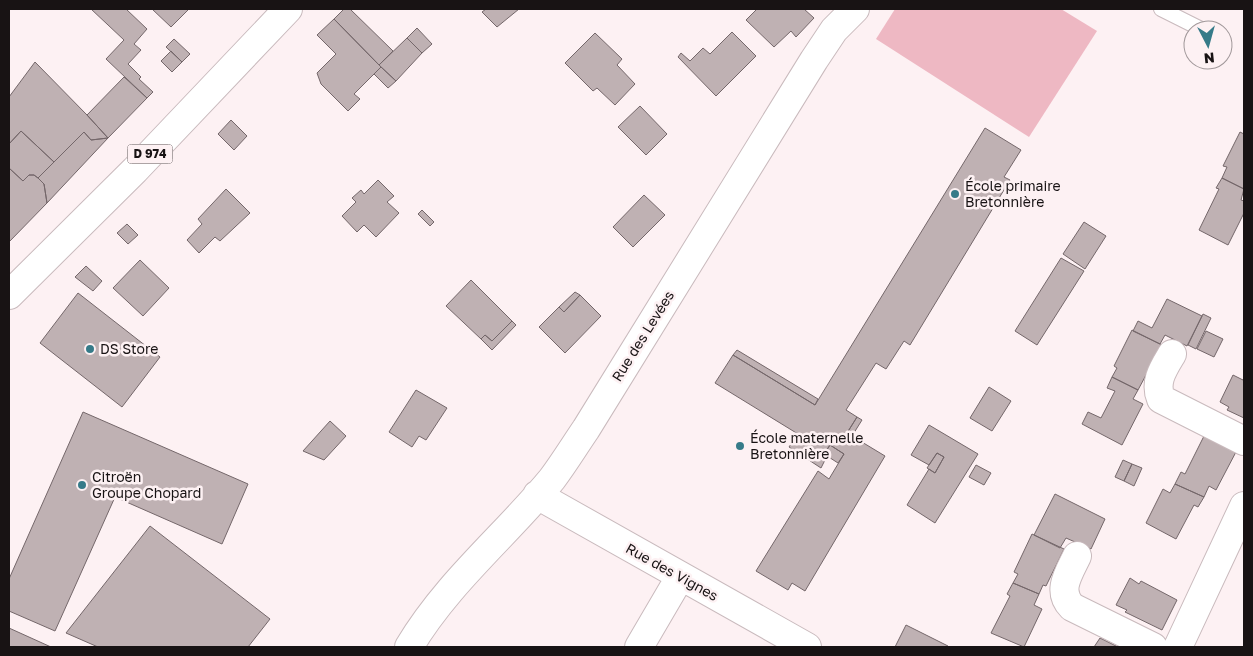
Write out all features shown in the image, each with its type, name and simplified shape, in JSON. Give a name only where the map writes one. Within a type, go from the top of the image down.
[{"type":"street","name":"D 974","points":[[9,295],[135,170],[288,9]]},
{"type":"street","name":"Rue des Levées","points":[[409,647],[423,624],[469,568],[553,478],[586,429],[814,60],[834,30],[855,9]]},
{"type":"street","points":[[1172,354],[1159,377],[1158,391],[1161,399],[1244,441]]},
{"type":"street","name":"Rue des Vignes","points":[[537,496],[807,647]]},
{"type":"street","points":[[1178,647],[1244,506]]},
{"type":"street","points":[[1077,556],[1066,578],[1063,592],[1067,602],[1072,607],[1153,647]]},
{"type":"street","points":[[639,647],[680,577]]},
{"type":"lane","points":[[1162,9],[1183,20]]},
{"type":"shaded area","points":[[895,9],[1061,9],[1097,31],[1029,137],[876,39]]},
{"type":"building","points":[[91,9],[126,9],[147,29],[134,44],[141,50],[128,64],[141,77],[139,79],[153,92],[147,98],[106,59],[124,40]]},
{"type":"building","points":[[152,9],[189,9],[171,27]]},
{"type":"building","points":[[344,9],[350,9],[393,51],[379,65],[334,19]]},
{"type":"building","points":[[486,9],[519,9],[497,27],[482,12]]},
{"type":"building","points":[[757,9],[804,9],[814,18],[796,37],[791,31],[774,47],[746,20]]},
{"type":"building","points":[[334,19],[381,67],[354,94],[360,99],[348,111],[321,84],[317,73],[336,54],[317,35]]},
{"type":"building","points":[[417,28],[432,44],[422,53],[407,38]]},
{"type":"building","points":[[732,32],[756,56],[716,96],[678,57],[681,53],[690,61],[703,48],[710,54]]},
{"type":"building","points":[[595,33],[622,59],[617,65],[635,84],[615,105],[597,88],[593,91],[565,63]]},
{"type":"building","points":[[407,38],[422,53],[396,81],[379,65]]},
{"type":"building","points":[[174,39],[190,54],[182,62],[166,47]]},
{"type":"building","points":[[171,51],[182,62],[172,72],[161,61]]},
{"type":"building","points":[[35,62],[108,138],[91,140],[84,132],[54,162],[21,131],[9,144],[9,97]]},
{"type":"building","points":[[381,67],[396,81],[388,88],[374,74]]},
{"type":"building","points":[[124,77],[147,98],[108,138],[87,115]]},
{"type":"building","points":[[640,106],[667,134],[646,155],[618,127]]},
{"type":"building","points":[[231,120],[247,136],[234,150],[218,134]]},
{"type":"building","points":[[985,128],[1021,150],[1004,177],[1010,180],[910,345],[904,341],[886,369],[876,363],[846,410],[857,417],[847,433],[885,456],[805,591],[792,583],[788,590],[756,571],[818,471],[829,479],[844,454],[830,445],[824,454],[827,456],[821,468],[789,447],[798,434],[715,383],[733,355],[815,405]]},
{"type":"building","points":[[21,131],[54,162],[38,178],[34,175],[29,175],[23,181],[9,168],[9,144]]},
{"type":"building","points":[[84,132],[91,140],[108,138],[47,203],[44,184],[38,178]]},
{"type":"building","points":[[1240,132],[1244,134],[1244,189],[1222,178],[1227,167],[1223,166]]},
{"type":"building","points":[[9,168],[23,181],[29,175],[34,175],[38,178],[44,184],[47,203],[9,242]]},
{"type":"building","points":[[1222,178],[1244,189],[1241,200],[1244,201],[1244,213],[1228,245],[1199,230],[1219,189],[1216,188]]},
{"type":"building","points":[[378,180],[394,196],[387,202],[399,213],[376,237],[364,225],[357,232],[342,216],[356,202],[352,198],[361,190],[364,194]]},
{"type":"building","points":[[226,189],[250,213],[220,241],[215,237],[199,253],[187,240],[202,224],[198,219]]},
{"type":"building","points":[[644,195],[665,215],[633,247],[613,227]]},
{"type":"building","points":[[422,210],[434,222],[430,226],[418,214]]},
{"type":"building","points":[[1084,222],[1106,236],[1085,269],[1063,254]]},
{"type":"building","points":[[127,224],[138,235],[128,244],[117,233]]},
{"type":"building","points":[[1061,258],[1084,271],[1037,345],[1015,331]]},
{"type":"building","points":[[140,260],[169,288],[143,316],[113,288]]},
{"type":"building","points":[[86,266],[102,281],[93,291],[75,277]]},
{"type":"building","points":[[471,280],[512,321],[492,341],[485,335],[481,339],[446,306]]},
{"type":"building","points":[[575,292],[580,295],[564,312],[559,307]]},
{"type":"building","points":[[78,293],[160,357],[122,407],[40,343]]},
{"type":"building","points":[[580,295],[601,316],[565,353],[539,327],[559,307],[564,312]]},
{"type":"building","points":[[1167,299],[1202,316],[1187,346],[1165,335],[1160,344],[1133,331],[1138,321],[1152,328]]},
{"type":"building","points":[[1203,314],[1211,318],[1196,349],[1188,345]]},
{"type":"building","points":[[512,321],[516,325],[492,350],[481,339],[485,335],[492,341]]},
{"type":"building","points":[[1132,330],[1162,345],[1138,390],[1112,377],[1117,368],[1114,366]]},
{"type":"building","points":[[1206,331],[1223,339],[1214,357],[1197,349]]},
{"type":"building","points":[[737,350],[818,399],[815,405],[733,355]]},
{"type":"building","points":[[1233,375],[1243,380],[1244,378],[1244,418],[1227,410],[1229,407],[1220,402]]},
{"type":"building","points":[[1112,377],[1138,390],[1133,399],[1143,404],[1122,445],[1082,424],[1088,412],[1101,418],[1115,391],[1107,388]]},
{"type":"building","points":[[989,387],[1011,401],[992,431],[970,418]]},
{"type":"building","points":[[416,390],[447,408],[426,440],[419,436],[412,447],[389,432]]},
{"type":"building","points":[[83,412],[248,484],[222,544],[115,497],[55,631],[9,611],[9,579]]},
{"type":"building","points":[[857,417],[862,420],[852,436],[847,433]]},
{"type":"building","points":[[330,421],[346,436],[324,460],[303,451]]},
{"type":"building","points":[[929,425],[978,454],[935,523],[907,505],[929,469],[935,473],[944,457],[937,453],[929,465],[911,455]]},
{"type":"building","points":[[1205,434],[1237,450],[1216,490],[1209,486],[1204,497],[1175,484],[1181,472],[1185,474]]},
{"type":"building","points":[[830,445],[844,454],[838,463],[824,454]]},
{"type":"building","points":[[937,453],[944,457],[935,473],[927,468]]},
{"type":"building","points":[[1123,460],[1132,464],[1124,481],[1115,477]]},
{"type":"building","points":[[1132,464],[1142,468],[1134,486],[1124,481]]},
{"type":"building","points":[[976,465],[991,473],[984,485],[969,477]]},
{"type":"building","points":[[1175,484],[1204,497],[1198,507],[1194,505],[1176,539],[1146,523],[1163,489],[1170,493]]},
{"type":"building","points":[[1055,494],[1105,519],[1091,549],[1066,538],[1060,548],[1034,535]]},
{"type":"building","points":[[150,526],[270,619],[248,647],[98,647],[66,633]]},
{"type":"building","points":[[1032,534],[1064,549],[1046,586],[1043,585],[1039,594],[1013,583],[1018,574],[1014,572]]},
{"type":"building","points":[[1130,578],[1139,584],[1141,581],[1177,600],[1162,630],[1125,612],[1127,610],[1116,605]]},
{"type":"building","points":[[1013,583],[1039,594],[1034,605],[1042,609],[1024,647],[991,633],[1010,596],[1007,594]]},
{"type":"building","points":[[906,625],[948,646],[895,647]]},
{"type":"building","points":[[9,628],[51,647],[9,647]]},
{"type":"building","points":[[1100,638],[1118,647],[1094,647]]},
{"type":"place","name":"École primaire Bretonnière","points":[[955,194]]},
{"type":"place","name":"DS Store","points":[[90,349]]},
{"type":"place","name":"École maternelle Bretonnière","points":[[740,446]]},
{"type":"place","name":"Citroën Groupe Chopard","points":[[82,485]]}]
